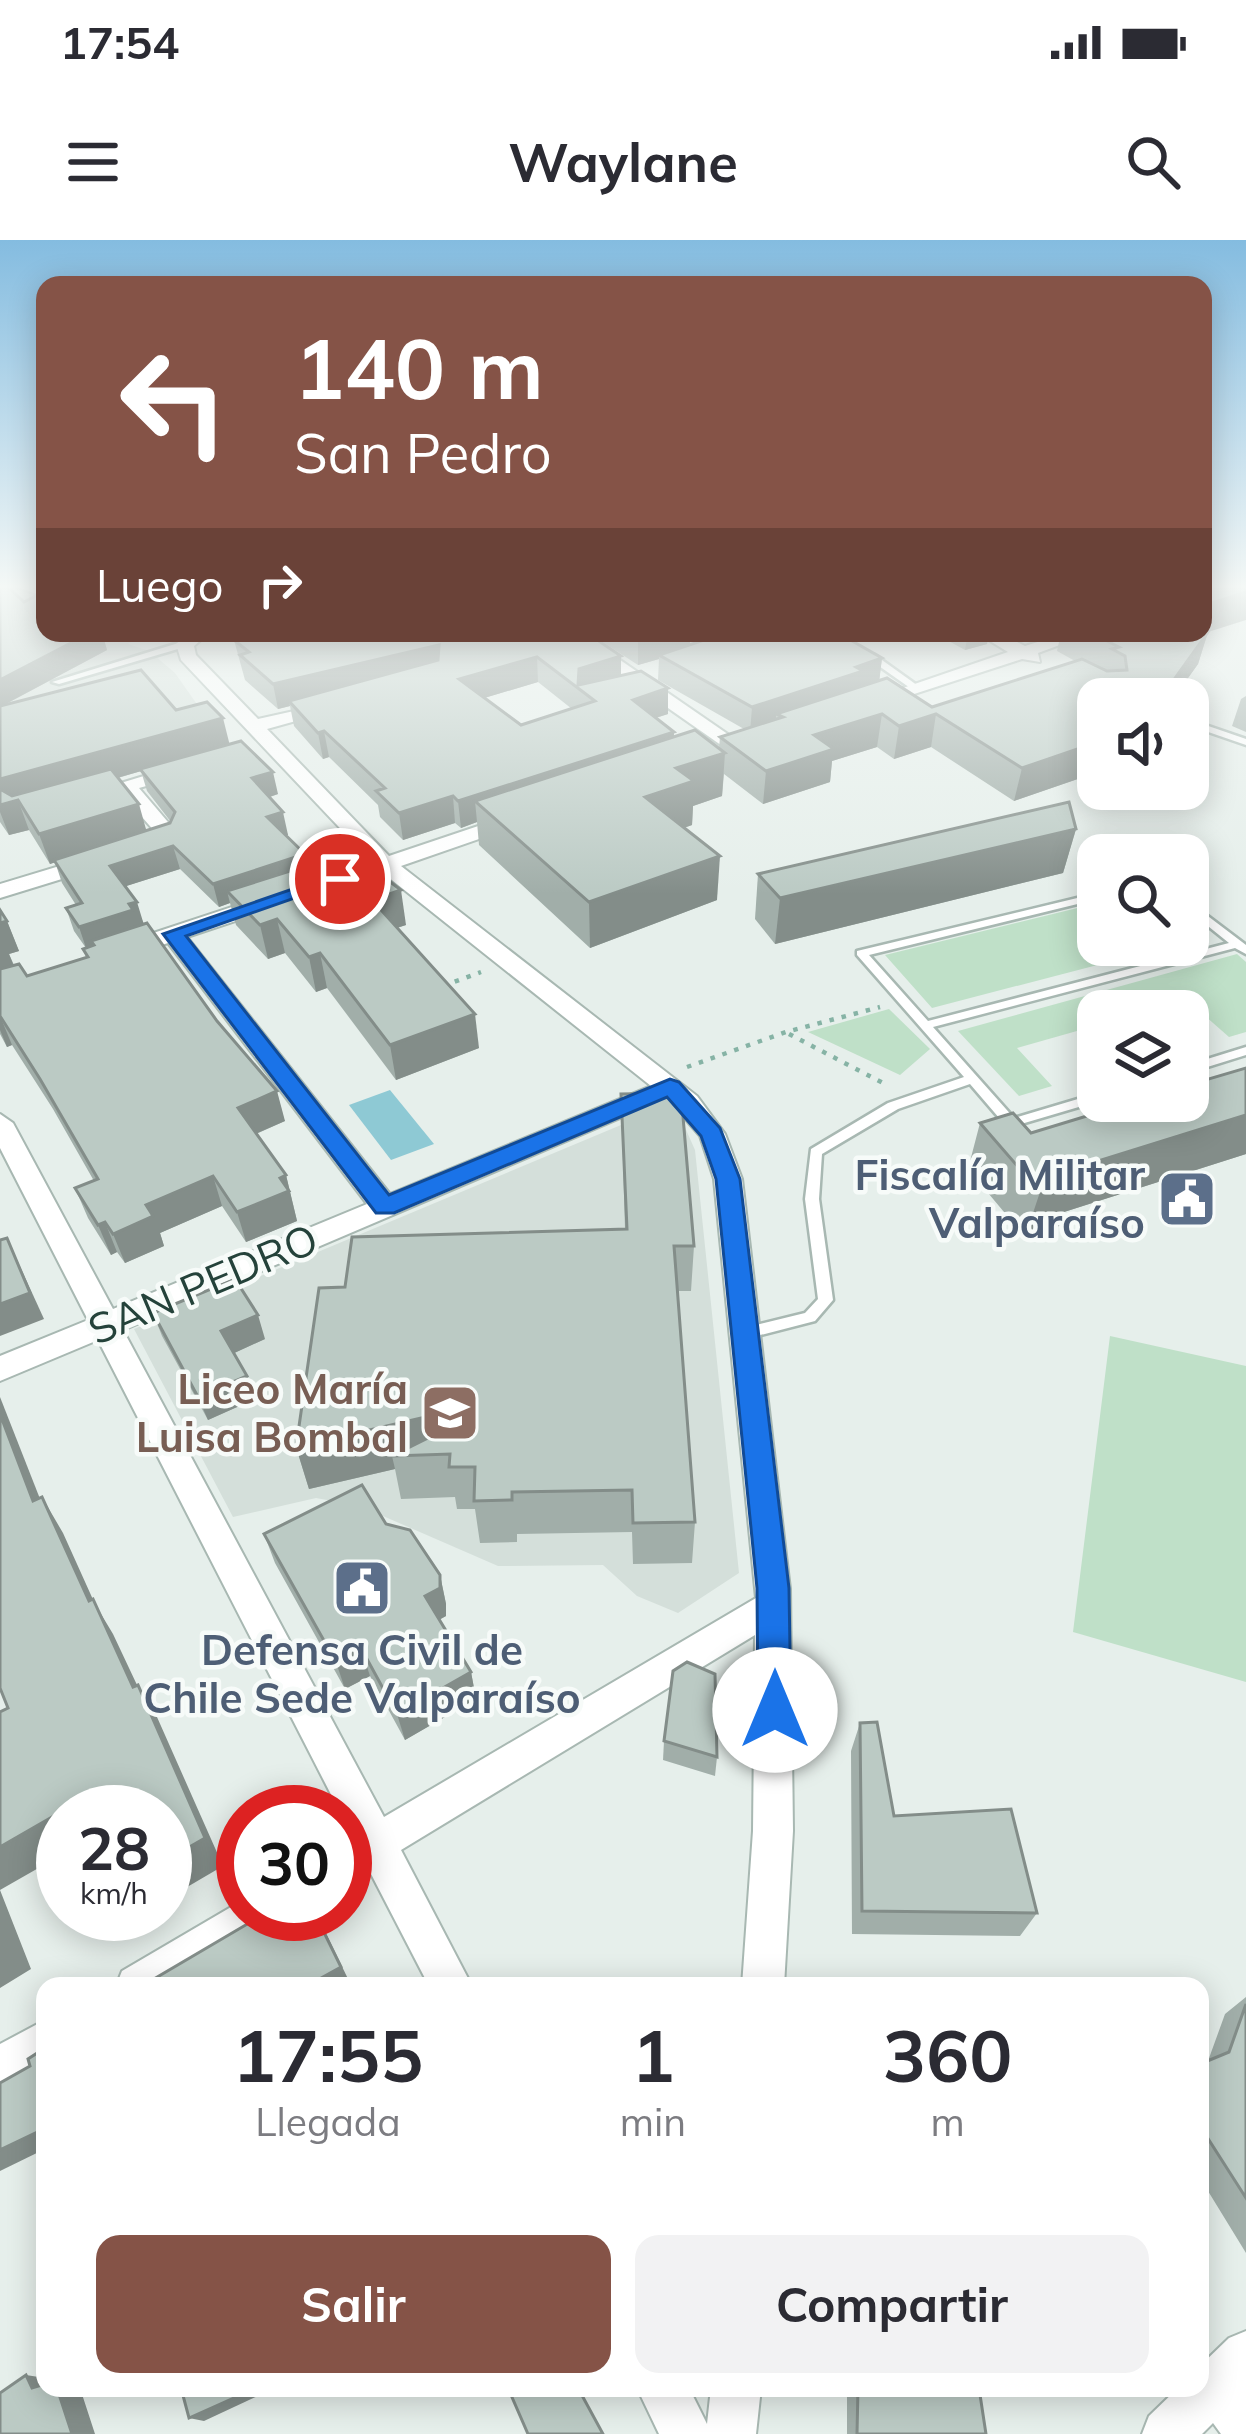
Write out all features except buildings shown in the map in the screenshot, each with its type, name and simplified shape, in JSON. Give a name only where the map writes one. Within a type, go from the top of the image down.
[{"type":"street","points":[[215,689],[258,742],[385,864],[665,1082],[712,1134],[728,1179],[773,1606],[773,1831],[764,1977]]},
{"type":"street","points":[[650,689],[724,750],[758,739]]},
{"type":"street","points":[[848,710],[912,689]]},
{"type":"street","points":[[258,742],[342,702]]},
{"type":"street","points":[[63,803],[212,762]]},
{"type":"street","points":[[0,892],[168,838],[126,785]]},
{"type":"street","points":[[353,875],[543,811]]},
{"type":"street","points":[[86,963],[298,893]]},
{"type":"street","points":[[173,934],[385,1207]]},
{"type":"street","name":"SAN PEDRO","points":[[0,1369],[385,1207],[665,1082]]},
{"type":"street","points":[[0,1123],[106,1324],[329,1785]]},
{"type":"street","points":[[372,1845],[773,1606]]},
{"type":"street","points":[[372,1868],[445,1977]]},
{"type":"street","points":[[152,1977],[216,1939]]},
{"type":"street","points":[[0,2068],[36,2046]]},
{"type":"street","points":[[1230,2370],[1246,2426]]},
{"type":"street","points":[[667,2397],[686,2434]]},
{"type":"street","points":[[731,2434],[735,2397]]},
{"type":"street","points":[[1167,2434],[1203,2397]]},
{"type":"lane","points":[[1209,729],[1246,742]]},
{"type":"lane","points":[[1077,901],[861,953],[1011,1124],[1077,1103]]},
{"type":"lane","points":[[1209,921],[1242,948]]},
{"type":"lane","points":[[927,1025],[1242,948]]},
{"type":"lane","points":[[1209,1062],[1246,1051]]},
{"type":"lane","points":[[746,1333],[810,1317],[826,1300],[812,1199],[816,1152],[911,1098],[971,1079]]},
{"type":"path","points":[[428,992],[483,971],[466,957]]},
{"type":"path","points":[[665,1082],[786,1032],[907,1000]]},
{"type":"path","points":[[786,1032],[911,1098]]},
{"type":"shaded area","points":[[6,689],[187,689],[213,727],[0,781]]},
{"type":"shaded area","name":"Liceo María Luisa Bombal","points":[[664,1107],[683,1123],[695,1150],[739,1573],[678,1613],[637,1596],[603,1565],[498,1566],[360,1506],[316,1498],[233,1517],[134,1329]]},
{"type":"green space","points":[[1077,908],[1077,966],[1093,966],[932,1008],[885,955]]},
{"type":"green space","points":[[1237,954],[1246,962],[1246,1032],[1229,1037],[1209,1019],[1209,990],[1107,990],[1209,966],[1209,962]]},
{"type":"green space","points":[[1077,998],[1077,1031],[1017,1048],[1052,1086],[1019,1096],[958,1031]]},
{"type":"green space","points":[[889,1009],[930,1049],[900,1075],[808,1032]]},
{"type":"green space","points":[[1110,1336],[1246,1366],[1246,1682],[1073,1632]]},
{"type":"water","points":[[390,1090],[434,1144],[391,1160],[349,1105]]},
{"type":"place","name":"Fiscalía Militar Valparaíso","points":[[1187,1199]]},
{"type":"place","name":"Liceo María Luisa Bombal","points":[[450,1413]]},
{"type":"place","name":"Defensa Civil de Chile Sede Valparaíso","points":[[362,1588]]},
{"type":"route","points":[[340,879],[173,934],[385,1207],[670,1087],[701,1116],[712,1134],[728,1179],[743,1308],[773,1588],[775,1710]]}]
